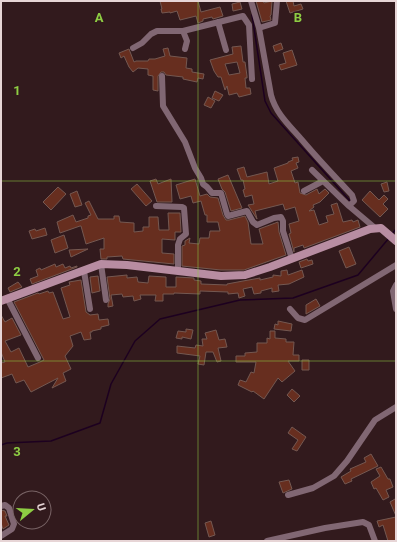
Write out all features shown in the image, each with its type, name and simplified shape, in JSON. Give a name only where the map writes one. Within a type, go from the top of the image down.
[{"type":"main road","points":[[4,300],[101,264],[127,265],[206,275],[237,276],[257,272],[367,230],[378,228],[396,241]]},
{"type":"street","points":[[251,1],[254,25],[274,106],[284,120],[322,164],[352,195],[351,204]]},
{"type":"street","points":[[133,48],[157,31],[183,31],[242,16],[254,25],[275,24],[277,1]]},
{"type":"street","points":[[218,22],[226,50]]},
{"type":"street","points":[[252,79],[254,25]]},
{"type":"street","points":[[183,31],[187,41],[184,49]]},
{"type":"street","points":[[162,76],[163,106],[185,142],[203,184],[208,187],[212,194],[221,193],[228,216],[247,210],[257,225],[274,218],[281,217],[283,221],[283,231],[292,259]]},
{"type":"street","points":[[312,170],[378,228]]},
{"type":"street","points":[[304,191],[324,181]]},
{"type":"street","points":[[156,206],[184,208],[186,234],[180,239],[178,245],[178,271]]},
{"type":"street","points":[[101,264],[106,300]]},
{"type":"street","points":[[290,309],[298,318],[305,320],[396,265]]},
{"type":"street","points":[[84,270],[90,309]]},
{"type":"street","points":[[395,288],[396,309]]},
{"type":"street","points":[[4,300],[38,358]]},
{"type":"street","points":[[288,496],[313,488],[334,476],[347,461],[375,420],[396,407]]},
{"type":"street","points":[[1,506],[5,505],[9,508],[14,524],[12,529],[1,536]]},
{"type":"street","points":[[267,541],[325,528],[363,522],[369,525],[376,541]]},
{"type":"building","points":[[160,1],[198,1],[201,12],[220,7],[223,16],[213,19],[212,17],[203,19],[203,21],[198,23],[196,16],[180,20],[177,11],[162,13]]},
{"type":"building","points":[[256,1],[263,1],[264,3],[272,1],[270,16],[271,20],[262,22]]},
{"type":"building","points":[[286,1],[293,1],[294,6],[301,4],[303,9],[290,13]]},
{"type":"building","points":[[240,2],[242,9],[233,11],[232,4]]},
{"type":"building","points":[[281,43],[283,49],[275,52],[273,46]]},
{"type":"building","points":[[241,46],[247,76],[247,78],[245,78],[246,88],[250,88],[251,94],[239,97],[237,93],[229,95],[227,86],[225,90],[221,77],[218,77],[214,71],[210,60],[233,54],[232,47]],"holes":[[[237,62],[240,73],[229,75],[225,64]]]},
{"type":"building","points":[[168,48],[170,56],[187,58],[186,68],[192,69],[192,72],[204,74],[203,79],[198,78],[197,82],[183,79],[183,77],[166,75],[164,72],[161,72],[158,76],[158,91],[153,90],[153,76],[148,75],[148,69],[138,68],[133,72],[124,56],[121,58],[119,53],[129,49],[134,62],[148,61],[149,59],[165,56],[163,49]]},
{"type":"building","points":[[292,50],[297,65],[281,70],[279,65],[286,63],[283,53]]},
{"type":"building","points":[[215,91],[223,95],[219,101],[212,98]]},
{"type":"building","points":[[208,97],[215,101],[211,108],[204,105]]},
{"type":"building","points":[[298,157],[299,162],[296,163],[298,168],[291,171],[295,183],[298,182],[300,193],[306,195],[317,189],[319,194],[325,189],[329,193],[320,202],[313,205],[314,207],[309,211],[314,210],[319,225],[328,222],[326,216],[334,214],[331,205],[337,203],[343,222],[352,220],[353,222],[358,220],[360,227],[304,248],[303,245],[294,248],[294,252],[289,234],[291,233],[289,224],[299,221],[295,207],[285,210],[283,204],[255,211],[257,219],[248,205],[254,204],[252,195],[245,197],[243,180],[241,180],[237,169],[244,167],[247,177],[267,172],[269,184],[278,181],[274,168],[288,163],[293,160],[292,158]]},
{"type":"building","points":[[228,175],[242,208],[231,211],[225,192],[222,189],[218,179]]},
{"type":"building","points":[[156,179],[158,184],[171,179],[172,202],[157,202],[150,181]]},
{"type":"building","points":[[195,179],[200,196],[207,194],[210,197],[218,198],[226,220],[245,216],[248,222],[251,244],[263,244],[259,229],[278,222],[279,232],[286,255],[244,270],[221,270],[182,266],[182,246],[185,245],[185,241],[190,238],[189,243],[199,244],[200,238],[209,238],[210,231],[220,231],[218,222],[207,222],[207,215],[205,215],[201,201],[193,203],[191,196],[180,199],[176,185]]},
{"type":"building","points":[[387,182],[389,191],[384,192],[381,184]]},
{"type":"building","points":[[137,184],[152,201],[146,206],[131,189]]},
{"type":"building","points":[[58,187],[66,194],[51,210],[43,202]]},
{"type":"building","points":[[77,191],[82,205],[75,207],[70,194]]},
{"type":"building","points":[[370,191],[379,200],[384,195],[388,199],[383,204],[388,209],[380,217],[362,200]]},
{"type":"building","points":[[89,201],[98,219],[114,219],[114,216],[119,216],[120,222],[134,223],[134,232],[143,231],[143,227],[149,227],[149,217],[158,217],[159,230],[169,230],[168,213],[180,213],[181,232],[175,232],[175,240],[162,239],[162,253],[174,254],[174,264],[123,259],[122,256],[101,259],[100,249],[104,249],[104,238],[86,244],[81,226],[60,233],[57,222],[73,215],[76,222],[88,218],[88,216],[91,215],[85,203]]},
{"type":"building","points":[[45,228],[47,235],[32,239],[29,231],[35,229],[36,231]]},
{"type":"building","points":[[64,235],[68,248],[55,253],[51,240]]},
{"type":"building","points":[[349,247],[356,264],[346,268],[339,251]]},
{"type":"building","points":[[88,249],[71,257],[69,250]]},
{"type":"building","points":[[307,259],[308,261],[312,260],[313,264],[301,268],[299,262]]},
{"type":"building","points":[[55,264],[56,267],[63,264],[65,268],[70,266],[71,268],[77,267],[32,284],[30,279],[38,276],[36,270],[40,268],[41,270]]},
{"type":"building","points":[[287,270],[288,275],[302,270],[304,277],[289,284],[278,285],[279,291],[272,292],[272,288],[261,291],[261,293],[254,294],[252,287],[243,289],[245,296],[239,298],[238,293],[228,294],[228,292],[200,291],[200,294],[174,293],[163,294],[163,301],[155,301],[156,295],[140,295],[141,299],[134,301],[133,296],[123,297],[122,294],[111,295],[113,306],[108,307],[110,299],[107,277],[127,275],[127,278],[137,277],[138,282],[148,283],[149,276],[166,277],[166,287],[176,287],[176,277],[194,278],[194,280],[201,281],[201,284],[227,285],[260,278],[260,280],[273,277],[273,275],[281,276],[281,271]]},
{"type":"building","points":[[98,276],[100,291],[92,293],[90,277]]},
{"type":"building","points":[[81,280],[86,312],[90,315],[98,314],[99,320],[108,319],[109,325],[90,332],[91,339],[84,340],[81,332],[70,336],[73,346],[65,356],[71,369],[63,373],[66,381],[52,388],[58,378],[31,392],[24,380],[16,383],[12,374],[1,378],[1,363],[5,362],[1,352],[1,315],[5,322],[12,318],[21,335],[5,341],[11,352],[19,348],[28,367],[40,362],[44,360],[14,302],[38,293],[48,291],[49,293],[53,292],[63,319],[70,317],[61,288],[70,285],[69,282]]},
{"type":"building","points":[[18,282],[22,287],[10,292],[8,288]]},
{"type":"building","points":[[316,299],[320,306],[306,314],[306,305]]},
{"type":"building","points":[[278,321],[292,324],[291,331],[274,329],[275,324],[278,325]]},
{"type":"building","points":[[186,329],[193,330],[191,339],[182,337],[182,339],[176,338],[178,331],[186,332]]},
{"type":"building","points":[[216,330],[219,340],[225,339],[227,347],[218,348],[221,361],[217,362],[213,352],[206,352],[204,365],[198,364],[200,356],[177,353],[177,346],[195,348],[196,345],[203,346],[202,339],[207,339],[205,333]]},
{"type":"building","points":[[270,331],[275,331],[275,338],[286,339],[286,342],[294,342],[293,355],[299,355],[299,361],[288,361],[295,371],[282,382],[278,378],[264,399],[253,391],[252,392],[238,385],[240,380],[246,382],[251,372],[254,373],[256,362],[236,362],[236,356],[245,356],[245,353],[257,352],[257,343],[267,343],[267,338],[270,339]]},
{"type":"building","points":[[302,360],[309,360],[309,370],[302,370]]},
{"type":"building","points":[[292,389],[300,396],[294,402],[287,395]]},
{"type":"building","points":[[292,427],[306,437],[297,451],[292,449],[298,440],[288,433]]},
{"type":"building","points":[[371,454],[378,466],[351,479],[352,481],[345,484],[341,477],[351,471],[350,469],[366,462],[364,458]]},
{"type":"building","points":[[381,467],[388,479],[390,479],[393,487],[386,490],[389,497],[383,500],[376,488],[374,489],[371,482],[380,476],[376,469]]},
{"type":"building","points":[[289,480],[292,489],[283,493],[279,482]]},
{"type":"building","points":[[395,499],[396,502],[396,516],[390,502]]},
{"type":"building","points":[[1,510],[5,511],[7,516],[5,516],[9,525],[3,529],[1,523]]},
{"type":"building","points":[[396,517],[396,541],[388,541],[383,525],[379,527],[377,521]]},
{"type":"building","points":[[211,521],[215,535],[209,537],[205,523]]},
{"type":"waterway","points":[[252,15],[265,101],[271,113],[351,202]]},
{"type":"waterway","points":[[392,234],[396,229]]},
{"type":"waterway","points":[[1,445],[7,443],[51,441],[100,423],[111,384],[135,341],[160,319],[240,300],[293,298],[358,275],[389,238]]}]
